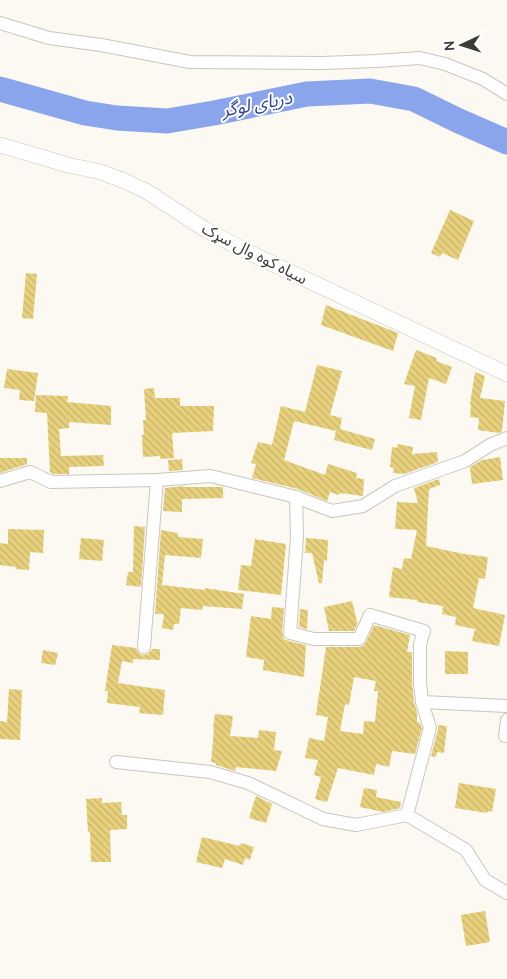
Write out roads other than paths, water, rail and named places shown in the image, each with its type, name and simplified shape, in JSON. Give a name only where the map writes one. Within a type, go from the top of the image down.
[{"type":"street","points":[[0,23],[49,38],[190,62],[323,63],[420,58],[445,64],[483,79],[507,94]]},
{"type":"street","name":"سیاه کوه وال سړک","points":[[0,145],[68,165],[101,172],[122,180],[146,191],[206,230],[250,253],[507,374]]},
{"type":"street","points":[[0,481],[30,472],[50,482],[157,480],[211,476],[296,497],[332,511],[363,506],[395,486],[465,461],[490,445],[507,438]]},
{"type":"street","points":[[144,648],[157,480]]},
{"type":"street","points":[[296,497],[297,537],[290,634],[314,639],[359,639],[370,615],[424,631],[420,644],[420,683],[422,702],[430,728],[407,815]]},
{"type":"street","points":[[422,702],[507,706]]},
{"type":"street","points":[[505,736],[507,720]]},
{"type":"street","points":[[116,762],[224,775],[248,783],[323,818],[356,825],[407,815],[466,850],[485,880],[507,893]]},
{"type":"waterway","name":"دریای لوگر","points":[[0,89],[85,113],[117,118],[167,121],[307,94],[370,91],[414,99],[507,142]]}]
